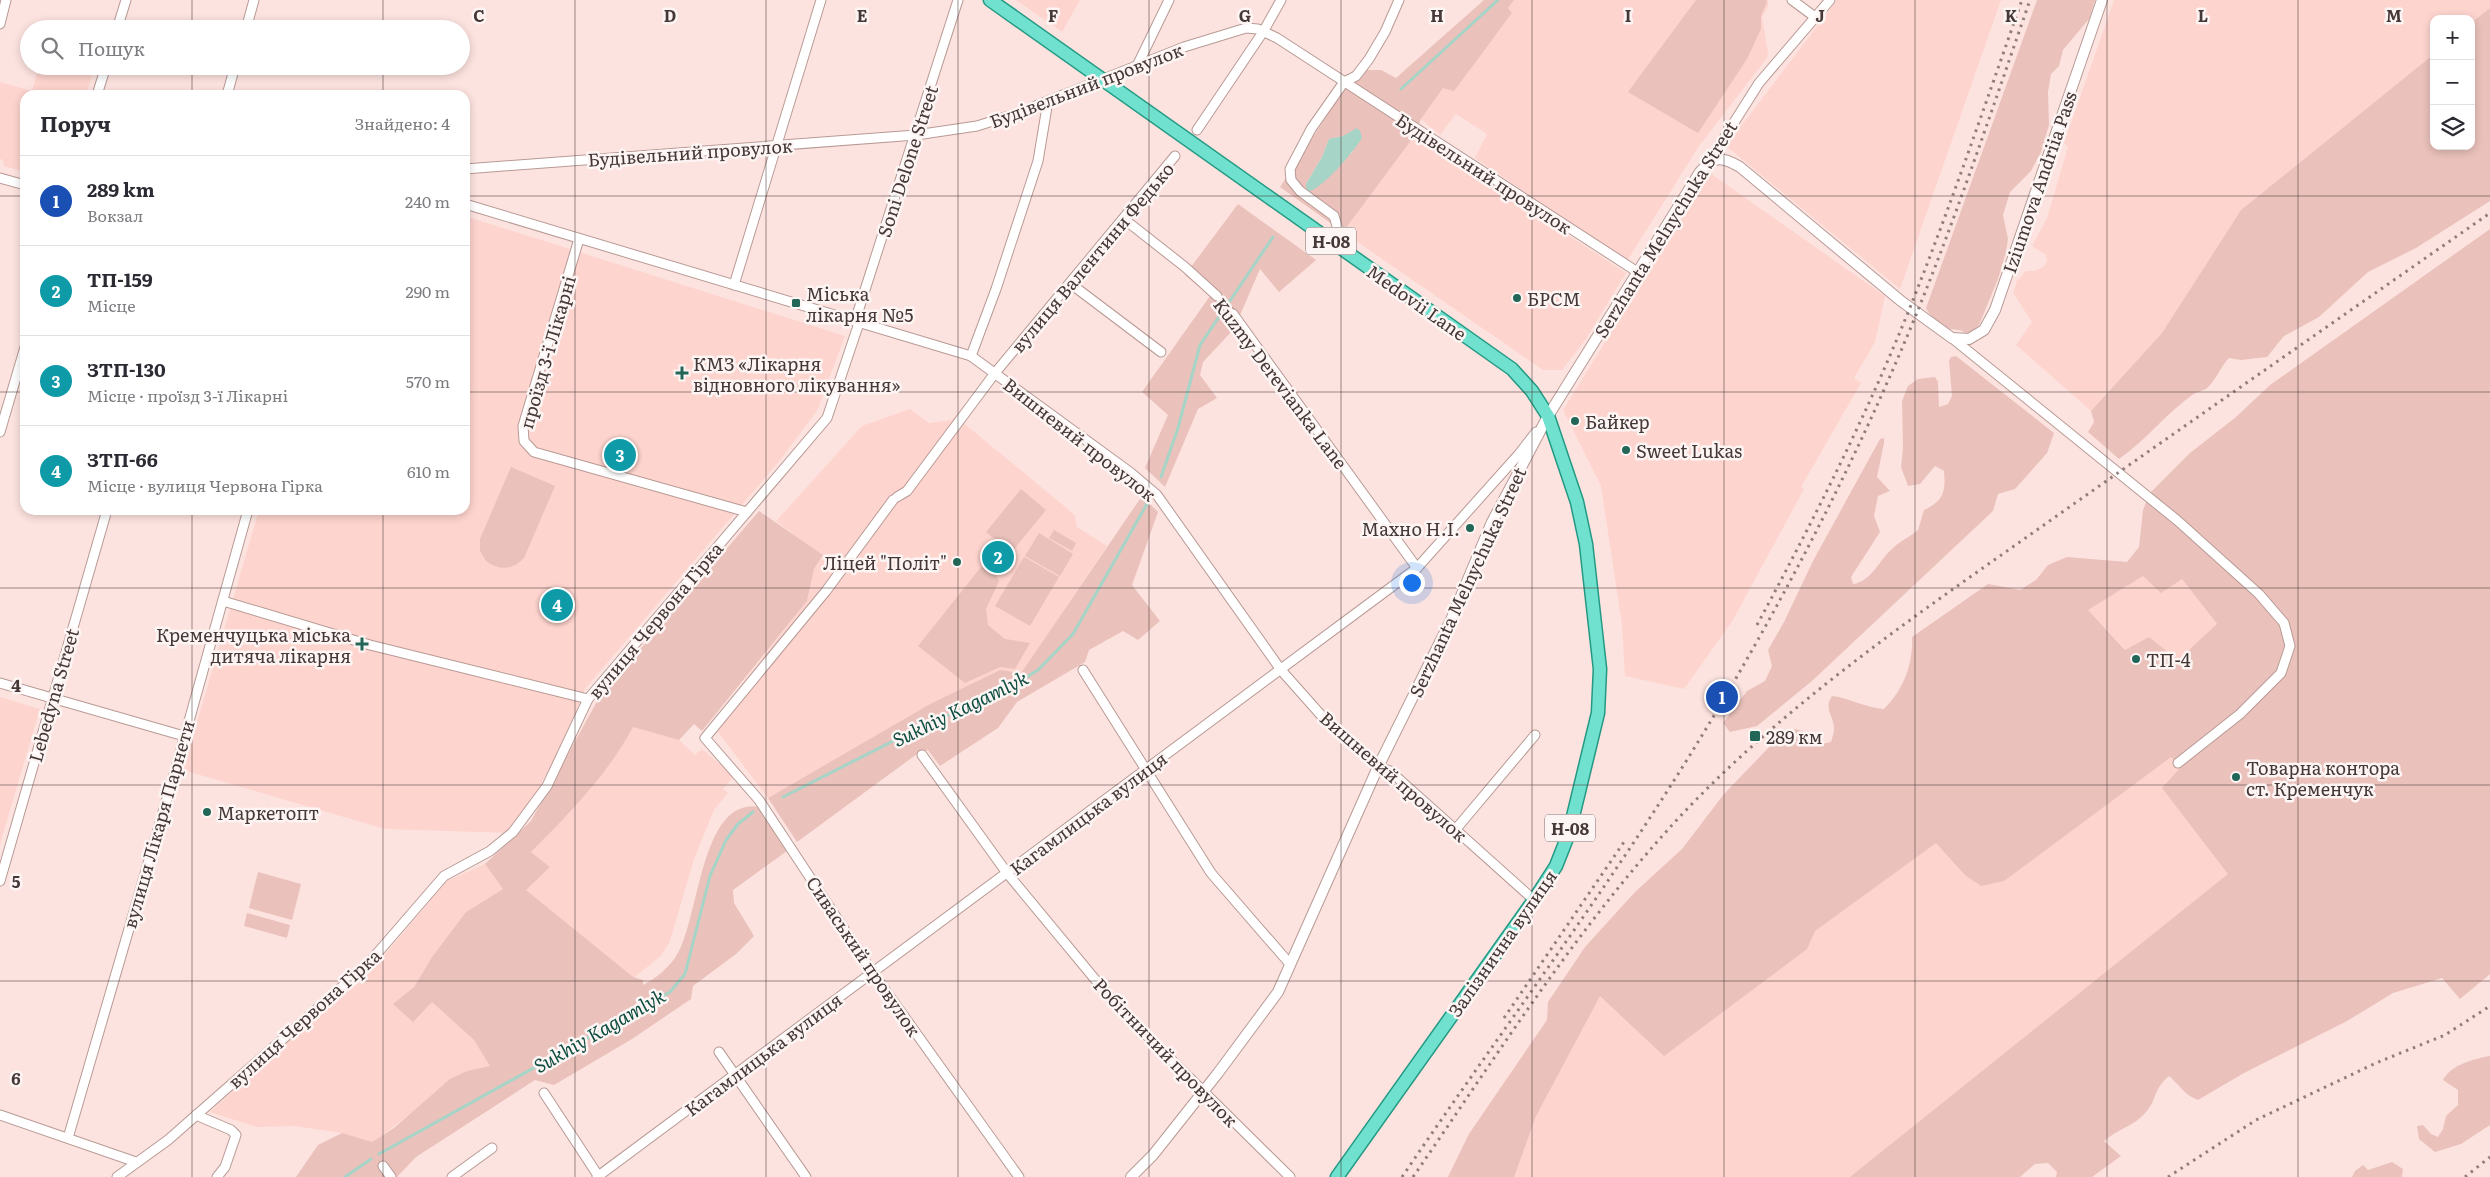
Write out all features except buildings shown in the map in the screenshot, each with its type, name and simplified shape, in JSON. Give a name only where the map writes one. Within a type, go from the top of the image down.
[{"type":"main road","name":"Н-08","points":[[990,0],[1102,79]]},
{"type":"main road","name":"Medovii Lane","points":[[1102,79],[1512,369],[1532,391],[1548,416]]},
{"type":"main road","name":"Залізнична вулиця","points":[[1337,1177],[1534,900],[1556,866],[1569,834],[1585,774],[1598,713],[1600,669],[1586,544],[1575,494],[1548,416]]},
{"type":"street","points":[[0,24],[6,0]]},
{"type":"street","points":[[120,20],[126,0]]},
{"type":"street","points":[[248,20],[254,0]]},
{"type":"street","points":[[734,285],[821,0]]},
{"type":"street","name":"Soni Delone Street","points":[[857,322],[958,0]]},
{"type":"street","points":[[1137,66],[1169,0]]},
{"type":"street","points":[[1197,130],[1264,32],[1281,0]]},
{"type":"street","points":[[1336,245],[1338,226],[1334,216],[1300,191],[1290,175],[1298,151],[1306,136],[1344,82],[1356,76],[1369,59],[1385,32],[1399,0]]},
{"type":"street","points":[[1792,0],[1815,17]]},
{"type":"street","name":"Serzhanta Melnychuka Street","points":[[1132,1177],[1153,1155],[1202,1093],[1278,992],[1378,767],[1451,620],[1492,522],[1548,416],[1636,272],[1758,83],[1830,0]]},
{"type":"street","name":"Iziumova Andriia Pass","points":[[1952,338],[1969,340],[1984,330],[1994,310],[2102,0]]},
{"type":"street","name":"Будівельний провулок","points":[[470,169],[916,135],[977,126],[1048,101],[1184,47],[1246,28],[1264,32],[1344,82],[1636,272]]},
{"type":"street","points":[[99,90],[104,75]]},
{"type":"street","points":[[228,90],[233,75]]},
{"type":"street","points":[[971,356],[996,289],[1038,162],[1048,101]]},
{"type":"street","name":"вулиця Валентини Федько","points":[[705,738],[826,591],[895,498],[907,491],[995,373],[1071,284],[1175,156]]},
{"type":"street","points":[[1708,162],[1719,158],[1729,160],[1740,167],[1901,301],[1952,338],[2178,521],[2259,594],[2284,623],[2290,646],[2281,673],[2240,714],[2178,763]]},
{"type":"street","points":[[0,178],[20,184]]},
{"type":"street","name":"Вишневий провулок","points":[[470,206],[971,356],[1157,495],[1281,670],[1328,723],[1378,767],[1390,771],[1534,900]]},
{"type":"street","name":"Kuzmy Derevianka Lane","points":[[1124,219],[1218,296],[1417,568]]},
{"type":"street","name":"проїзд 3-ї Лікарні","points":[[579,239],[523,426],[524,441],[528,447],[544,454],[747,512]]},
{"type":"street","points":[[1071,284],[1162,352]]},
{"type":"street","name":"вулиця Червона Гірка","points":[[117,1177],[168,1140],[367,965],[444,876],[490,851],[513,832],[547,786],[588,699],[826,418],[857,322]]},
{"type":"street","points":[[0,432],[20,364]]},
{"type":"street","name":"Кагамлицька вулиця","points":[[598,1177],[1417,568],[1519,454],[1548,416]]},
{"type":"street","name":"Lebedyna Street","points":[[0,881],[4,851],[52,698],[106,515]]},
{"type":"street","name":"вулиця Лікаря Парнети","points":[[68,1138],[247,515]]},
{"type":"street","points":[[222,601],[370,645],[588,699]]},
{"type":"street","points":[[1082,670],[1212,873],[1290,964]]},
{"type":"street","points":[[0,683],[184,736]]},
{"type":"street","points":[[1456,829],[1535,735]]},
{"type":"street","name":"Сиваський провулок","points":[[705,738],[759,800],[873,973],[1019,1177]]},
{"type":"street","name":"Робітничий провулок","points":[[922,755],[1007,873],[1118,1007],[1202,1093],[1290,1177]]},
{"type":"street","points":[[719,1052],[806,1177]]},
{"type":"street","points":[[544,1092],[598,1177]]},
{"type":"street","points":[[0,1115],[136,1162]]},
{"type":"street","points":[[196,1115],[232,1130],[236,1135],[224,1167],[217,1177]]},
{"type":"street","points":[[452,1177],[492,1148]]},
{"type":"street","points":[[383,1166],[391,1177]]},
{"type":"shaded area","points":[[1016,0],[1080,0],[1062,32]]},
{"type":"shaded area","points":[[1484,0],[1514,0],[1508,8],[1512,13],[1454,91],[1443,88],[1421,119],[1415,135],[1343,232],[1280,187],[1342,93],[1365,70],[1381,70],[1396,78]],"holes":[[[1343,136],[1353,152],[1306,184],[1322,157],[1329,139]]]},
{"type":"shaded area","points":[[1514,0],[1768,0],[1768,7],[1762,17],[1768,52],[1767,58],[1699,146],[1627,261],[1475,158],[1487,134],[1456,114],[1440,135],[1421,119],[1443,88],[1495,36],[1512,13],[1508,8]]},
{"type":"shaded area","points":[[1696,0],[1766,0],[1767,2],[1761,16],[1761,29],[1747,59],[1698,133],[1628,92]]},
{"type":"shaded area","points":[[1837,0],[2001,0],[1900,289],[1726,146]]},
{"type":"shaded area","points":[[2037,0],[2095,0],[2089,19],[2063,50],[2059,66],[2051,74],[2048,92],[2049,125],[2041,152],[2031,171],[2010,192],[2003,215],[2008,239],[1998,279],[1979,325],[1971,332],[1965,333],[1943,326],[1926,308]]},
{"type":"shaded area","points":[[2114,0],[2490,0],[2490,8],[2475,20],[2475,15],[2430,15],[2430,57],[2241,210],[2162,333],[2091,411],[2016,345],[2032,322],[2013,293],[2017,281],[2026,271],[2034,271],[2043,267],[2047,261],[2046,255],[2032,246],[2047,218],[2068,147],[2064,143]]},
{"type":"shaded area","points":[[2490,8],[2490,201],[2416,248],[2368,272],[2319,317],[2284,336],[2267,357],[2241,360],[2229,358],[2206,389],[2194,394],[2173,410],[2138,444],[2119,459],[2088,432],[2094,422],[2091,411],[2162,333],[2241,210],[2430,57],[2430,150],[2475,150],[2475,20]]},
{"type":"shaded area","points":[[36,75],[92,76],[88,90],[32,90]]},
{"type":"shaded area","points":[[0,82],[28,90],[20,90],[20,171],[4,166],[3,160],[0,159]]},
{"type":"shaded area","points":[[1415,135],[1626,273],[1586,339],[1562,370],[1543,370],[1343,232]]},
{"type":"shaded area","points":[[1710,173],[1885,296],[1875,342],[1854,378],[1861,383],[1801,487],[1804,489],[1733,620],[1684,689],[1625,676],[1622,625],[1601,486],[1563,410]]},
{"type":"shaded area","points":[[1238,204],[1316,260],[1279,292],[1260,269],[1234,329],[1203,362],[1200,375],[1217,398],[1198,409],[1165,487],[1145,468],[1168,415],[1142,392],[1210,296],[1185,275]]},
{"type":"shaded area","points":[[470,218],[845,336],[817,411],[781,459],[585,689],[566,737],[525,814],[510,833],[385,829],[183,770],[258,515],[470,515]]},
{"type":"shaded area","points":[[2490,229],[2490,974],[2460,999],[2442,978],[2393,993],[2347,1021],[2244,1073],[2198,1100],[2185,1092],[2169,1076],[2160,1085],[2152,1103],[2142,1117],[2104,1141],[2121,1156],[2092,1177],[2056,1177],[2057,1172],[2048,1163],[2035,1164],[2020,1177],[1850,1177],[2228,874],[2162,788],[2181,767],[2171,757],[2004,881],[1981,886],[1965,875],[1936,843],[1815,931],[1807,949],[1664,1056],[1600,996],[1536,1116],[1514,1177],[1448,1177],[1469,1134],[1547,1020],[1548,1002],[1585,947],[1635,892],[1682,849],[1724,794],[1773,743],[1795,729],[1809,733],[1822,744],[1831,742],[1834,724],[1829,705],[1832,696],[1884,709],[1897,693],[1906,676],[1911,657],[1912,637],[1988,584],[2020,590],[2036,580],[2048,565],[2067,557],[2127,562],[2139,547],[2143,510],[2150,493],[2190,453],[2236,417],[2270,385]],"holes":[[[2143,576],[2161,593],[2182,579],[2217,624],[2178,660],[2149,637],[2125,650],[2088,610]]]},
{"type":"shaded area","points":[[1956,356],[2054,433],[2047,453],[2015,489],[1998,494],[1993,511],[1812,681],[1757,726],[1730,732],[1723,723],[1747,691],[1765,681],[1772,666],[1768,650],[1784,622],[1813,561],[1880,439],[1884,438],[1884,443],[1877,477],[1890,491],[1878,496],[1874,516],[1880,532],[1851,577],[1853,584],[1870,575],[1893,548],[1918,530],[1924,510],[1935,503],[1942,495],[1944,490],[1944,471],[1935,466],[1920,484],[1908,486],[1901,467],[1903,448],[1902,401],[1908,386],[1918,379],[1935,377],[1938,382],[1939,407],[1948,404],[1952,396],[1949,361],[1951,357]]},
{"type":"shaded area","name":"Ліцей \"Політ\"","points":[[910,409],[929,423],[952,420],[955,416],[1075,515],[1077,527],[1107,546],[1021,673],[1000,670],[930,704],[768,798],[711,723],[807,601],[814,569],[823,556],[776,521],[862,426]]},
{"type":"shaded area","points":[[511,467],[555,486],[524,558],[511,567],[501,568],[486,561],[480,551],[480,539]]},
{"type":"shaded area","points":[[1021,489],[1046,510],[1011,553],[986,532]]},
{"type":"shaded area","points":[[1142,496],[1158,512],[1132,585],[1160,621],[1138,640],[1123,631],[1089,650],[1085,662],[1017,702],[998,728],[940,766],[928,750],[917,754],[797,842],[768,798],[930,704],[1000,670],[1021,673]]},
{"type":"shaded area","points":[[759,511],[823,555],[814,569],[807,601],[702,731],[694,724],[679,740],[633,727],[612,761],[573,809],[531,852],[550,867],[526,890],[633,977],[643,980],[643,985],[661,973],[675,958],[683,941],[712,842],[724,822],[739,809],[758,807],[787,851],[733,890],[734,903],[754,936],[736,954],[693,986],[691,999],[632,1039],[554,1085],[535,1080],[416,1157],[397,1177],[296,1177],[318,1145],[342,1133],[372,1142],[394,1128],[450,1079],[467,1071],[490,1066],[474,1040],[432,1002],[413,1022],[393,1004],[414,987],[432,957],[466,912],[503,889],[485,864],[531,821],[600,696]]},
{"type":"shaded area","points":[[1054,530],[1076,543],[1072,551],[1049,538]]},
{"type":"shaded area","points":[[1039,533],[1073,554],[1060,576],[1025,556]]},
{"type":"shaded area","points":[[1024,557],[1059,577],[1030,626],[995,606]]},
{"type":"shaded area","points":[[981,567],[994,571],[999,581],[986,609],[988,625],[1005,639],[1030,643],[1015,669],[1000,667],[965,683],[918,646]]},
{"type":"shaded area","points":[[2143,576],[2182,579],[2217,625],[2178,660],[2149,637],[2126,650],[2088,610]]},
{"type":"shaded area","points":[[2032,619],[2336,866],[1929,1177],[1448,1177],[1469,1134],[1547,1020]]},
{"type":"shaded area","points":[[0,697],[40,709],[0,844]]},
{"type":"shaded area","points":[[633,727],[679,740],[695,755],[702,749],[734,776],[723,789],[728,793],[714,810],[694,859],[670,941],[661,956],[633,978],[526,890],[550,867],[531,852],[591,785],[625,741]]},
{"type":"shaded area","points":[[485,864],[503,889],[466,912],[432,957],[414,987],[394,1004],[413,1021],[432,1002],[474,1040],[491,1066],[467,1071],[372,1143],[342,1133],[294,1126],[257,1127],[210,1112],[315,1017],[365,978],[447,881]]},
{"type":"shaded area","points":[[258,872],[301,884],[292,920],[249,908]]},
{"type":"shaded area","points":[[247,913],[290,925],[287,938],[244,926]]},
{"type":"shaded area","points":[[2490,1056],[2490,1125],[2461,1144],[2435,1152],[2419,1139],[2417,1126],[2423,1125],[2431,1134],[2438,1137],[2443,1129],[2446,1116],[2458,1105],[2458,1090],[2443,1080],[2451,1070],[2470,1061]]},
{"type":"shaded area","points":[[2392,1162],[2403,1169],[2402,1177],[2352,1177],[2355,1171],[2363,1165],[2368,1170]]},
{"type":"water","points":[[1357,128],[1362,138],[1352,152],[1329,177],[1307,192],[1306,184],[1322,157],[1329,139],[1343,136]]},
{"type":"waterway","name":"Sukhiy Kagamlyk","points":[[1401,89],[1498,0]]},
{"type":"waterway","name":"Sukhiy Kagamlyk","points":[[1161,477],[1178,428],[1200,345],[1273,237]]},
{"type":"waterway","name":"Sukhiy Kagamlyk","points":[[783,797],[903,736],[1014,685],[1038,670],[1073,634],[1148,502]]},
{"type":"waterway","name":"Sukhiy Kagamlyk","points":[[379,1154],[670,992],[685,974],[710,876],[726,840],[738,824],[753,812]]},
{"type":"waterway","name":"Sukhiy Kagamlyk","points":[[345,1177],[371,1159]]},
{"type":"railway","points":[[1757,625],[1838,467],[1894,346],[1940,230],[2022,0]]},
{"type":"railway","points":[[1402,1177],[1646,824],[1722,702],[1802,559],[1875,411],[1918,310],[1962,195],[2030,0]]},
{"type":"railway","points":[[1413,1177],[1544,986],[1613,894],[1689,807],[1773,727],[1863,655],[1956,587],[2490,213]]},
{"type":"railway","points":[[1504,1018],[1624,842]]},
{"type":"railway","points":[[2168,1177],[2256,1120],[2376,1063],[2445,1035],[2490,1006]]},
{"type":"railway","points":[[2465,1177],[2490,1157]]},
{"type":"place","name":"БРСМ","points":[[1517,298]]},
{"type":"place","name":"Міська лікарня №5","points":[[796,303]]},
{"type":"place","name":"КМЗ «Лікарня відновного лікування»","points":[[682,373]]},
{"type":"place","name":"Байкер","points":[[1575,421]]},
{"type":"place","name":"Sweet Lukas","points":[[1626,450]]},
{"type":"place","name":"ЗТП-130","points":[[620,455]]},
{"type":"place","name":"Махно Н.І.","points":[[1470,528]]},
{"type":"place","name":"ТП-159","points":[[998,557]]},
{"type":"place","name":"Ліцей \"Політ\"","points":[[957,562]]},
{"type":"place","name":"ЗТП-66","points":[[557,605]]},
{"type":"place","name":"Кременчуцька міська дитяча лікарня","points":[[362,644]]},
{"type":"place","name":"ТП-4","points":[[2136,659]]},
{"type":"place","name":"289 km","points":[[1722,697]]},
{"type":"place","name":"289 км","points":[[1755,736]]},
{"type":"place","name":"Товарна контора ст. Кременчук","points":[[2236,777]]},
{"type":"place","name":"Маркетопт","points":[[207,812]]}]
